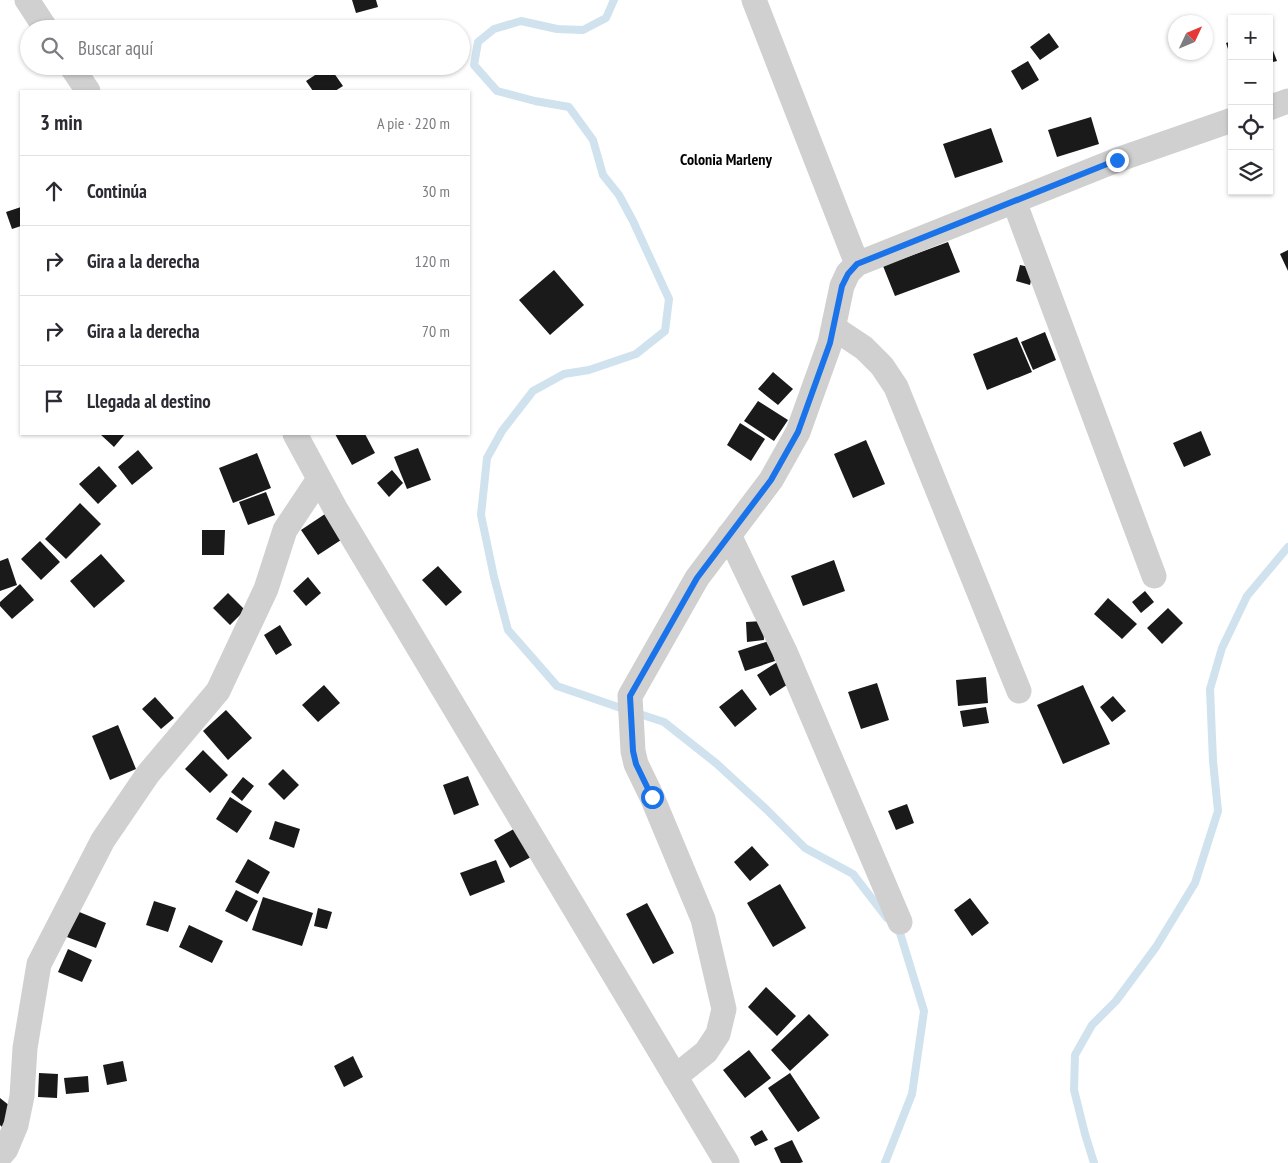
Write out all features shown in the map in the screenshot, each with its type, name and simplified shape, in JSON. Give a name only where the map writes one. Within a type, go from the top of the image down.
[{"type":"street","points":[[754,0],[857,264]]},
{"type":"street","points":[[31,1],[41,20]]},
{"type":"street","points":[[77,75],[87,90]]},
{"type":"street","points":[[1273,107],[1288,101]]},
{"type":"street","points":[[675,1077],[706,1052],[718,1034],[724,1009],[703,919],[652,797],[636,764],[633,751],[630,696],[697,578],[771,480],[798,432],[830,343],[842,286],[848,274],[857,264],[1117,160],[1228,121]]},
{"type":"street","points":[[1014,201],[1154,576]]},
{"type":"street","points":[[834,328],[864,348],[882,366],[896,387],[1019,691]]},
{"type":"street","points":[[296,435],[335,508],[727,1163]]},
{"type":"street","points":[[0,1156],[6,1149],[16,1125],[22,1096],[25,1048],[40,964],[103,840],[148,774],[218,691],[266,589],[285,530],[319,479]]},
{"type":"street","points":[[730,535],[786,654],[900,922]]},
{"type":"building","points":[[352,0],[376,0],[378,7],[356,13]]},
{"type":"building","points":[[1049,33],[1059,47],[1040,60],[1030,47]]},
{"type":"building","points":[[1273,50],[1277,61],[1273,62]]},
{"type":"building","points":[[1028,61],[1039,80],[1022,90],[1011,71]]},
{"type":"building","points":[[315,75],[335,75],[343,86],[337,90],[312,90],[306,81]]},
{"type":"building","points":[[1091,117],[1099,144],[1057,157],[1048,130]]},
{"type":"building","points":[[991,128],[1003,162],[955,178],[943,144]]},
{"type":"building","points":[[20,207],[20,226],[12,229],[6,212]]},
{"type":"building","points":[[948,242],[960,272],[895,296],[883,266]]},
{"type":"building","points":[[1288,250],[1288,271],[1280,254]]},
{"type":"building","points":[[1020,265],[1034,268],[1030,285],[1016,281]]},
{"type":"building","points":[[554,270],[584,305],[550,335],[519,300]]},
{"type":"building","points":[[1045,332],[1056,360],[1033,370],[1021,342]]},
{"type":"building","points":[[1017,337],[1032,372],[987,390],[973,354]]},
{"type":"building","points":[[773,372],[793,389],[778,405],[758,389]]},
{"type":"building","points":[[758,401],[788,420],[774,441],[744,421]]},
{"type":"building","points":[[740,423],[765,439],[751,461],[727,445]]},
{"type":"building","points":[[1201,431],[1211,455],[1184,467],[1173,443]]},
{"type":"building","points":[[101,435],[124,435],[114,447]]},
{"type":"building","points":[[336,435],[366,435],[375,453],[352,465]]},
{"type":"building","points":[[866,440],[885,484],[853,498],[834,454]]},
{"type":"building","points":[[418,448],[431,480],[407,489],[394,457]]},
{"type":"building","points":[[138,450],[153,468],[132,485],[118,467]]},
{"type":"building","points":[[257,453],[271,488],[233,503],[219,468]]},
{"type":"building","points":[[99,466],[117,486],[98,504],[79,484]]},
{"type":"building","points":[[392,470],[403,483],[389,497],[377,483]]},
{"type":"building","points":[[266,492],[275,515],[248,525],[239,502]]},
{"type":"building","points":[[80,503],[101,524],[66,559],[45,539]]},
{"type":"building","points":[[325,514],[341,540],[318,555],[301,530]]},
{"type":"building","points":[[202,530],[225,530],[224,555],[202,555]]},
{"type":"building","points":[[40,541],[60,562],[41,580],[21,559]]},
{"type":"building","points":[[101,554],[125,581],[94,608],[70,581]]},
{"type":"building","points":[[8,558],[17,585],[0,591],[0,561]]},
{"type":"building","points":[[834,560],[845,591],[803,606],[791,576]]},
{"type":"building","points":[[438,566],[462,592],[446,606],[422,580]]},
{"type":"building","points":[[308,577],[321,593],[306,606],[293,591]]},
{"type":"building","points":[[20,584],[34,600],[12,619],[0,606],[0,602]]},
{"type":"building","points":[[1145,591],[1154,602],[1141,613],[1132,602]]},
{"type":"building","points":[[228,593],[245,610],[230,625],[213,608]]},
{"type":"building","points":[[1108,598],[1137,624],[1122,639],[1094,614]]},
{"type":"building","points":[[1168,608],[1183,623],[1162,644],[1147,628]]},
{"type":"building","points":[[763,621],[764,640],[747,642],[746,622]]},
{"type":"building","points":[[280,625],[292,645],[276,655],[264,635]]},
{"type":"building","points":[[769,641],[775,661],[745,671],[738,651]]},
{"type":"building","points":[[782,659],[796,679],[770,696],[757,675]]},
{"type":"building","points":[[986,677],[988,703],[958,706],[956,680]]},
{"type":"building","points":[[877,683],[889,720],[861,729],[848,692]]},
{"type":"building","points":[[324,685],[340,703],[318,722],[302,705]]},
{"type":"building","points":[[1083,685],[1110,744],[1063,764],[1037,705]]},
{"type":"building","points":[[742,689],[757,709],[735,727],[719,707]]},
{"type":"building","points":[[1113,696],[1126,711],[1112,722],[1100,707]]},
{"type":"building","points":[[155,697],[174,718],[161,729],[142,709]]},
{"type":"building","points":[[986,707],[989,723],[963,727],[960,711]]},
{"type":"building","points":[[226,710],[252,738],[228,760],[203,731]]},
{"type":"building","points":[[118,725],[136,769],[110,780],[92,736]]},
{"type":"building","points":[[203,750],[228,775],[210,793],[185,769]]},
{"type":"building","points":[[283,769],[299,785],[284,800],[268,784]]},
{"type":"building","points":[[468,776],[479,805],[454,815],[443,785]]},
{"type":"building","points":[[243,777],[254,786],[242,801],[231,792]]},
{"type":"building","points":[[230,797],[252,811],[237,833],[216,819]]},
{"type":"building","points":[[907,804],[914,823],[896,830],[888,811]]},
{"type":"building","points":[[275,821],[300,829],[294,848],[269,839]]},
{"type":"building","points":[[519,826],[535,855],[510,868],[494,840]]},
{"type":"building","points":[[752,846],[769,865],[750,881],[734,862]]},
{"type":"building","points":[[248,859],[270,872],[258,894],[235,882]]},
{"type":"building","points":[[496,860],[505,882],[470,896],[460,873]]},
{"type":"building","points":[[780,884],[806,928],[773,947],[747,903]]},
{"type":"building","points":[[236,890],[258,901],[247,922],[225,911]]},
{"type":"building","points":[[263,897],[313,913],[302,946],[252,930]]},
{"type":"building","points":[[970,898],[989,923],[972,936],[954,910]]},
{"type":"building","points":[[154,901],[176,908],[168,932],[146,925]]},
{"type":"building","points":[[647,903],[674,953],[653,964],[626,914]]},
{"type":"building","points":[[318,908],[332,912],[327,929],[314,926]]},
{"type":"building","points":[[77,911],[106,923],[96,948],[67,937]]},
{"type":"building","points":[[189,925],[223,941],[212,963],[179,947]]},
{"type":"building","points":[[68,949],[92,960],[82,982],[58,972]]},
{"type":"building","points":[[766,987],[796,1016],[777,1036],[748,1007]]},
{"type":"building","points":[[809,1014],[829,1035],[790,1071],[771,1050]]},
{"type":"building","points":[[749,1050],[771,1078],[745,1098],[723,1070]]},
{"type":"building","points":[[353,1056],[363,1077],[344,1087],[334,1066]]},
{"type":"building","points":[[123,1061],[127,1081],[107,1085],[103,1065]]},
{"type":"building","points":[[39,1073],[58,1074],[57,1098],[38,1097]]},
{"type":"building","points":[[790,1073],[820,1118],[798,1132],[768,1088]]},
{"type":"building","points":[[88,1076],[89,1092],[66,1094],[64,1078]]},
{"type":"building","points":[[0,1098],[15,1110],[2,1127],[0,1125]]},
{"type":"building","points":[[762,1130],[768,1140],[755,1146],[750,1137]]},
{"type":"building","points":[[792,1140],[803,1162],[781,1163],[774,1148]]},
{"type":"waterway","points":[[614,0],[606,18],[583,30],[557,29],[521,21],[494,29],[478,42],[474,65],[497,91],[535,101],[569,107],[593,140],[603,175],[619,195],[633,221],[669,299],[665,331],[636,354],[589,370],[564,374],[533,391],[502,431],[487,458],[481,515],[494,577],[508,630],[557,686],[664,722],[717,764],[805,848],[853,874],[887,918]]},
{"type":"waterway","points":[[1094,1163],[1074,1090],[1075,1055],[1092,1025],[1116,1001],[1156,947],[1195,883],[1218,811],[1213,761],[1210,689],[1222,648],[1247,596],[1288,547]]},
{"type":"waterway","points":[[885,1163],[912,1094],[924,1011],[900,933],[894,927]]},
{"type":"district","name":"Colonia Marleny","points":[[726,159]]},
{"type":"route","points":[[652,797],[636,764],[633,751],[630,696],[697,578],[771,480],[798,432],[830,343],[842,286],[848,274],[857,264],[1117,160]]}]
